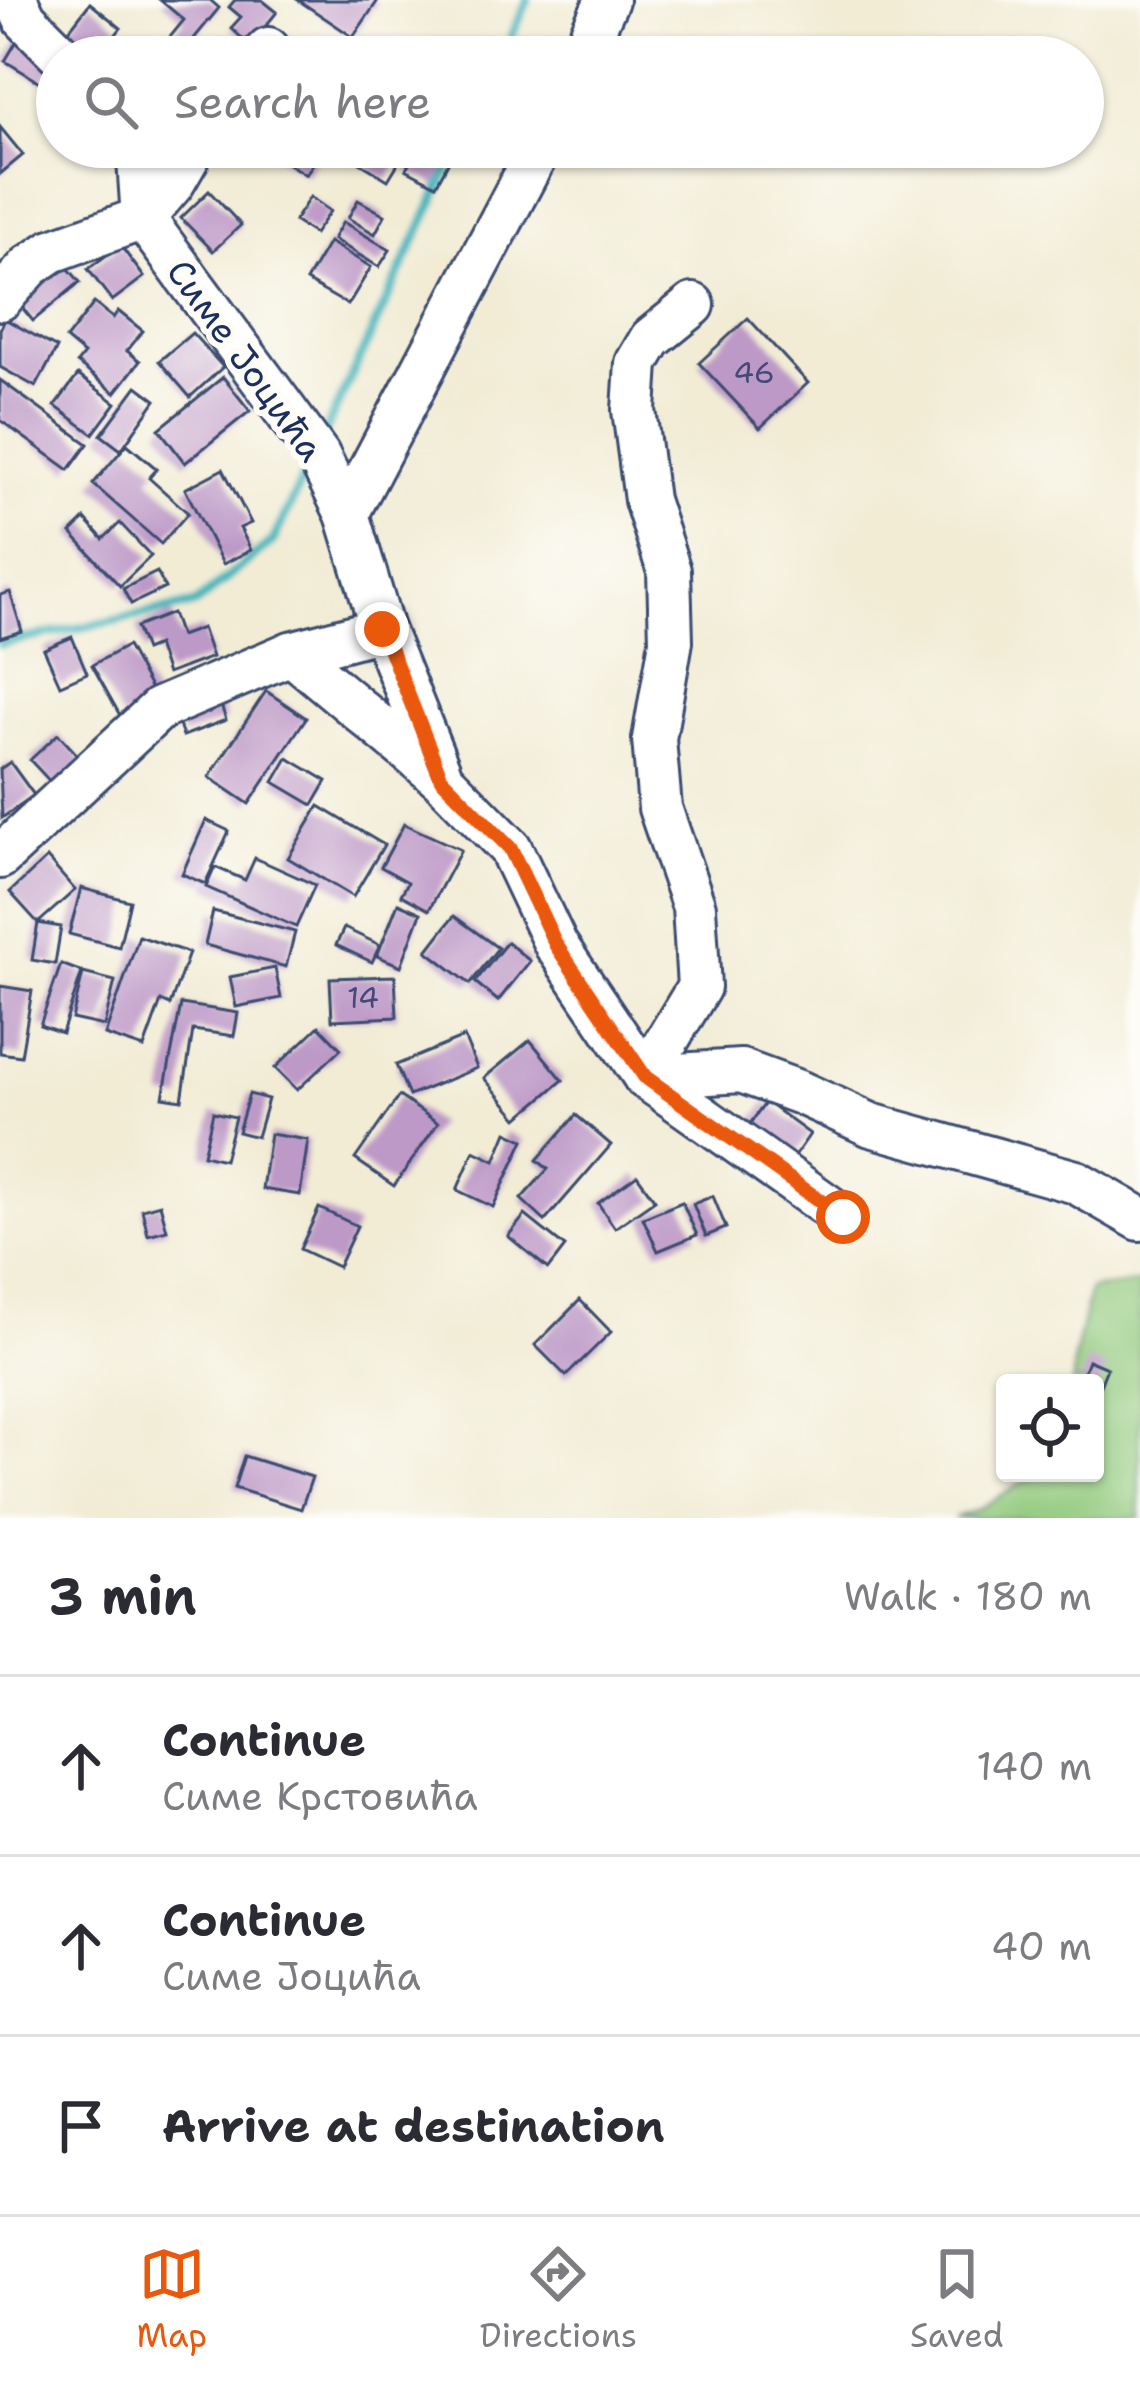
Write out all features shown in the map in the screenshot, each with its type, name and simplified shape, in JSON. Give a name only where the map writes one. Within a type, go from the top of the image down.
[{"type":"street","points":[[16,0],[25,20],[41,36]]},
{"type":"street","points":[[591,36],[607,0]]},
{"type":"street","points":[[140,168],[143,218]]},
{"type":"street","points":[[0,299],[30,266],[52,251],[143,218],[182,168]]},
{"type":"street","points":[[346,514],[529,168]]},
{"type":"street","name":"Симе Јоцића","points":[[143,218],[318,455],[346,514],[382,629],[441,778]]},
{"type":"street","points":[[645,1077],[699,987],[694,907],[661,808],[654,740],[671,641],[669,571],[646,500],[634,410],[637,363],[651,339],[693,305]]},
{"type":"street","points":[[0,857],[159,709],[291,653],[382,629]]},
{"type":"street","points":[[291,653],[441,778],[510,848],[556,945],[645,1077],[843,1217]]},
{"type":"street","points":[[645,1077],[740,1071],[871,1125],[1076,1182],[1140,1219]]},
{"type":"green space","points":[[1140,1283],[1140,1518],[954,1518],[1024,1482],[1104,1482],[1104,1374],[1073,1374],[1090,1289]]},
{"type":"building","points":[[160,0],[210,0],[219,8],[196,36],[171,36],[184,20]]},
{"type":"building","points":[[235,0],[262,0],[277,12],[260,36],[240,36],[231,28],[241,17],[229,7]]},
{"type":"building","points":[[298,0],[377,2],[352,36]]},
{"type":"building","points":[[90,3],[121,28],[115,36],[64,36]]},
{"type":"building","points":[[21,34],[36,43],[36,80],[5,61]]},
{"type":"building","points":[[0,127],[23,155],[0,174]]},
{"type":"building","points":[[368,168],[395,168],[388,180]]},
{"type":"building","points":[[406,168],[445,168],[436,185]]},
{"type":"building","points":[[209,191],[241,225],[213,251],[181,218]]},
{"type":"building","points":[[310,197],[330,211],[314,234],[294,221]]},
{"type":"building","points":[[358,200],[385,215],[375,234],[348,218]]},
{"type":"building","points":[[343,222],[390,250],[379,267],[333,239]]},
{"type":"building","points":[[329,242],[371,267],[348,305],[306,281]]},
{"type":"building","points":[[120,245],[144,277],[112,301],[88,269]]},
{"type":"building","points":[[57,255],[80,282],[33,321],[11,294]]},
{"type":"building","points":[[94,303],[113,318],[118,311],[143,331],[127,351],[140,361],[115,393],[77,363],[84,354],[66,339]]},
{"type":"building","points":[[748,318],[808,383],[760,428],[699,363]]},
{"type":"building","points":[[5,319],[57,348],[36,387],[0,367],[0,329]]},
{"type":"building","points":[[192,333],[223,367],[190,397],[159,361]]},
{"type":"building","points":[[78,375],[116,403],[93,434],[55,406]]},
{"type":"building","points":[[223,377],[250,411],[185,463],[159,429]]},
{"type":"building","points":[[0,380],[88,444],[69,470],[0,420]]},
{"type":"building","points":[[137,386],[156,400],[121,450],[101,435]]},
{"type":"building","points":[[127,444],[157,469],[149,478],[188,513],[161,544],[93,484]]},
{"type":"building","points":[[223,469],[251,523],[240,528],[251,550],[223,564],[185,489]]},
{"type":"building","points":[[85,519],[103,539],[120,523],[151,556],[120,586],[71,533]]},
{"type":"building","points":[[157,572],[165,588],[131,604],[123,589]]},
{"type":"building","points":[[10,592],[22,631],[0,638],[0,595]]},
{"type":"building","points":[[172,613],[180,636],[202,628],[212,657],[167,674],[157,645],[145,650],[136,627]]},
{"type":"building","points":[[72,637],[87,673],[60,685],[44,649]]},
{"type":"building","points":[[127,646],[157,700],[122,719],[92,665]]},
{"type":"building","points":[[266,691],[306,718],[249,804],[209,777]]},
{"type":"building","points":[[217,693],[226,720],[183,736],[173,709]]},
{"type":"building","points":[[58,734],[84,762],[56,788],[30,760]]},
{"type":"building","points":[[288,758],[327,781],[313,805],[274,782]]},
{"type":"building","points":[[10,762],[34,795],[2,818],[0,769]]},
{"type":"building","points":[[319,806],[384,845],[353,897],[288,858]]},
{"type":"building","points":[[206,820],[229,831],[205,884],[182,874]]},
{"type":"building","points":[[404,824],[461,850],[429,910],[401,895],[408,882],[381,867]]},
{"type":"building","points":[[47,858],[75,890],[38,923],[10,892]]},
{"type":"building","points":[[255,858],[315,885],[296,927],[206,887],[215,867],[245,880]]},
{"type":"building","points":[[81,888],[130,901],[119,947],[69,934]]},
{"type":"building","points":[[398,903],[421,913],[401,966],[377,956]]},
{"type":"building","points":[[213,911],[295,932],[286,967],[205,945]]},
{"type":"building","points":[[454,916],[498,948],[470,984],[427,951]]},
{"type":"building","points":[[38,923],[61,927],[55,964],[32,960]]},
{"type":"building","points":[[344,928],[380,945],[372,962],[336,945]]},
{"type":"building","points":[[139,936],[189,953],[170,1005],[161,1001],[144,1048],[105,1035]]},
{"type":"building","points":[[507,942],[530,961],[498,1001],[475,982]]},
{"type":"building","points":[[61,964],[82,972],[62,1033],[40,1025]]},
{"type":"building","points":[[275,968],[281,998],[236,1007],[230,977]]},
{"type":"building","points":[[83,973],[115,981],[104,1026],[72,1019]]},
{"type":"building","points":[[395,976],[397,1017],[332,1020],[330,978]]},
{"type":"building","points":[[0,986],[32,991],[21,1056],[0,1053]]},
{"type":"building","points":[[181,1004],[238,1013],[234,1036],[193,1030],[182,1100],[163,1097]]},
{"type":"building","points":[[319,1026],[341,1049],[297,1090],[275,1068]]},
{"type":"building","points":[[464,1037],[477,1068],[409,1096],[396,1065]]},
{"type":"building","points":[[530,1040],[563,1080],[518,1118],[484,1078]]},
{"type":"building","points":[[249,1094],[268,1099],[257,1137],[238,1132]]},
{"type":"building","points":[[399,1096],[438,1123],[394,1186],[355,1159]]},
{"type":"building","points":[[766,1102],[810,1134],[789,1164],[744,1132]]},
{"type":"building","points":[[213,1112],[235,1117],[224,1160],[203,1155]]},
{"type":"building","points":[[576,1115],[611,1145],[545,1221],[521,1199],[548,1169],[537,1160]]},
{"type":"building","points":[[507,1132],[524,1140],[493,1207],[457,1190],[474,1151],[495,1161]]},
{"type":"building","points":[[270,1134],[308,1140],[300,1195],[262,1189]]},
{"type":"building","points":[[637,1175],[655,1200],[615,1228],[598,1203]]},
{"type":"building","points":[[713,1196],[726,1228],[706,1236],[693,1204]]},
{"type":"building","points":[[682,1202],[697,1235],[658,1251],[643,1218]]},
{"type":"building","points":[[160,1204],[167,1230],[148,1235],[142,1209]]},
{"type":"building","points":[[319,1208],[357,1226],[338,1267],[300,1249]]},
{"type":"building","points":[[525,1215],[565,1247],[548,1269],[508,1236]]},
{"type":"building","points":[[580,1300],[611,1332],[566,1376],[535,1345]]},
{"type":"building","points":[[1088,1360],[1107,1368],[1104,1376],[1083,1374]]},
{"type":"building","points":[[244,1456],[312,1477],[301,1509],[234,1488]]},
{"type":"waterway","points":[[512,36],[528,0]]},
{"type":"waterway","points":[[324,434],[449,168]]},
{"type":"waterway","points":[[0,644],[195,604],[273,541],[309,465]]},
{"type":"route","points":[[382,629],[441,778],[510,848],[556,945],[645,1077],[843,1217]]}]
